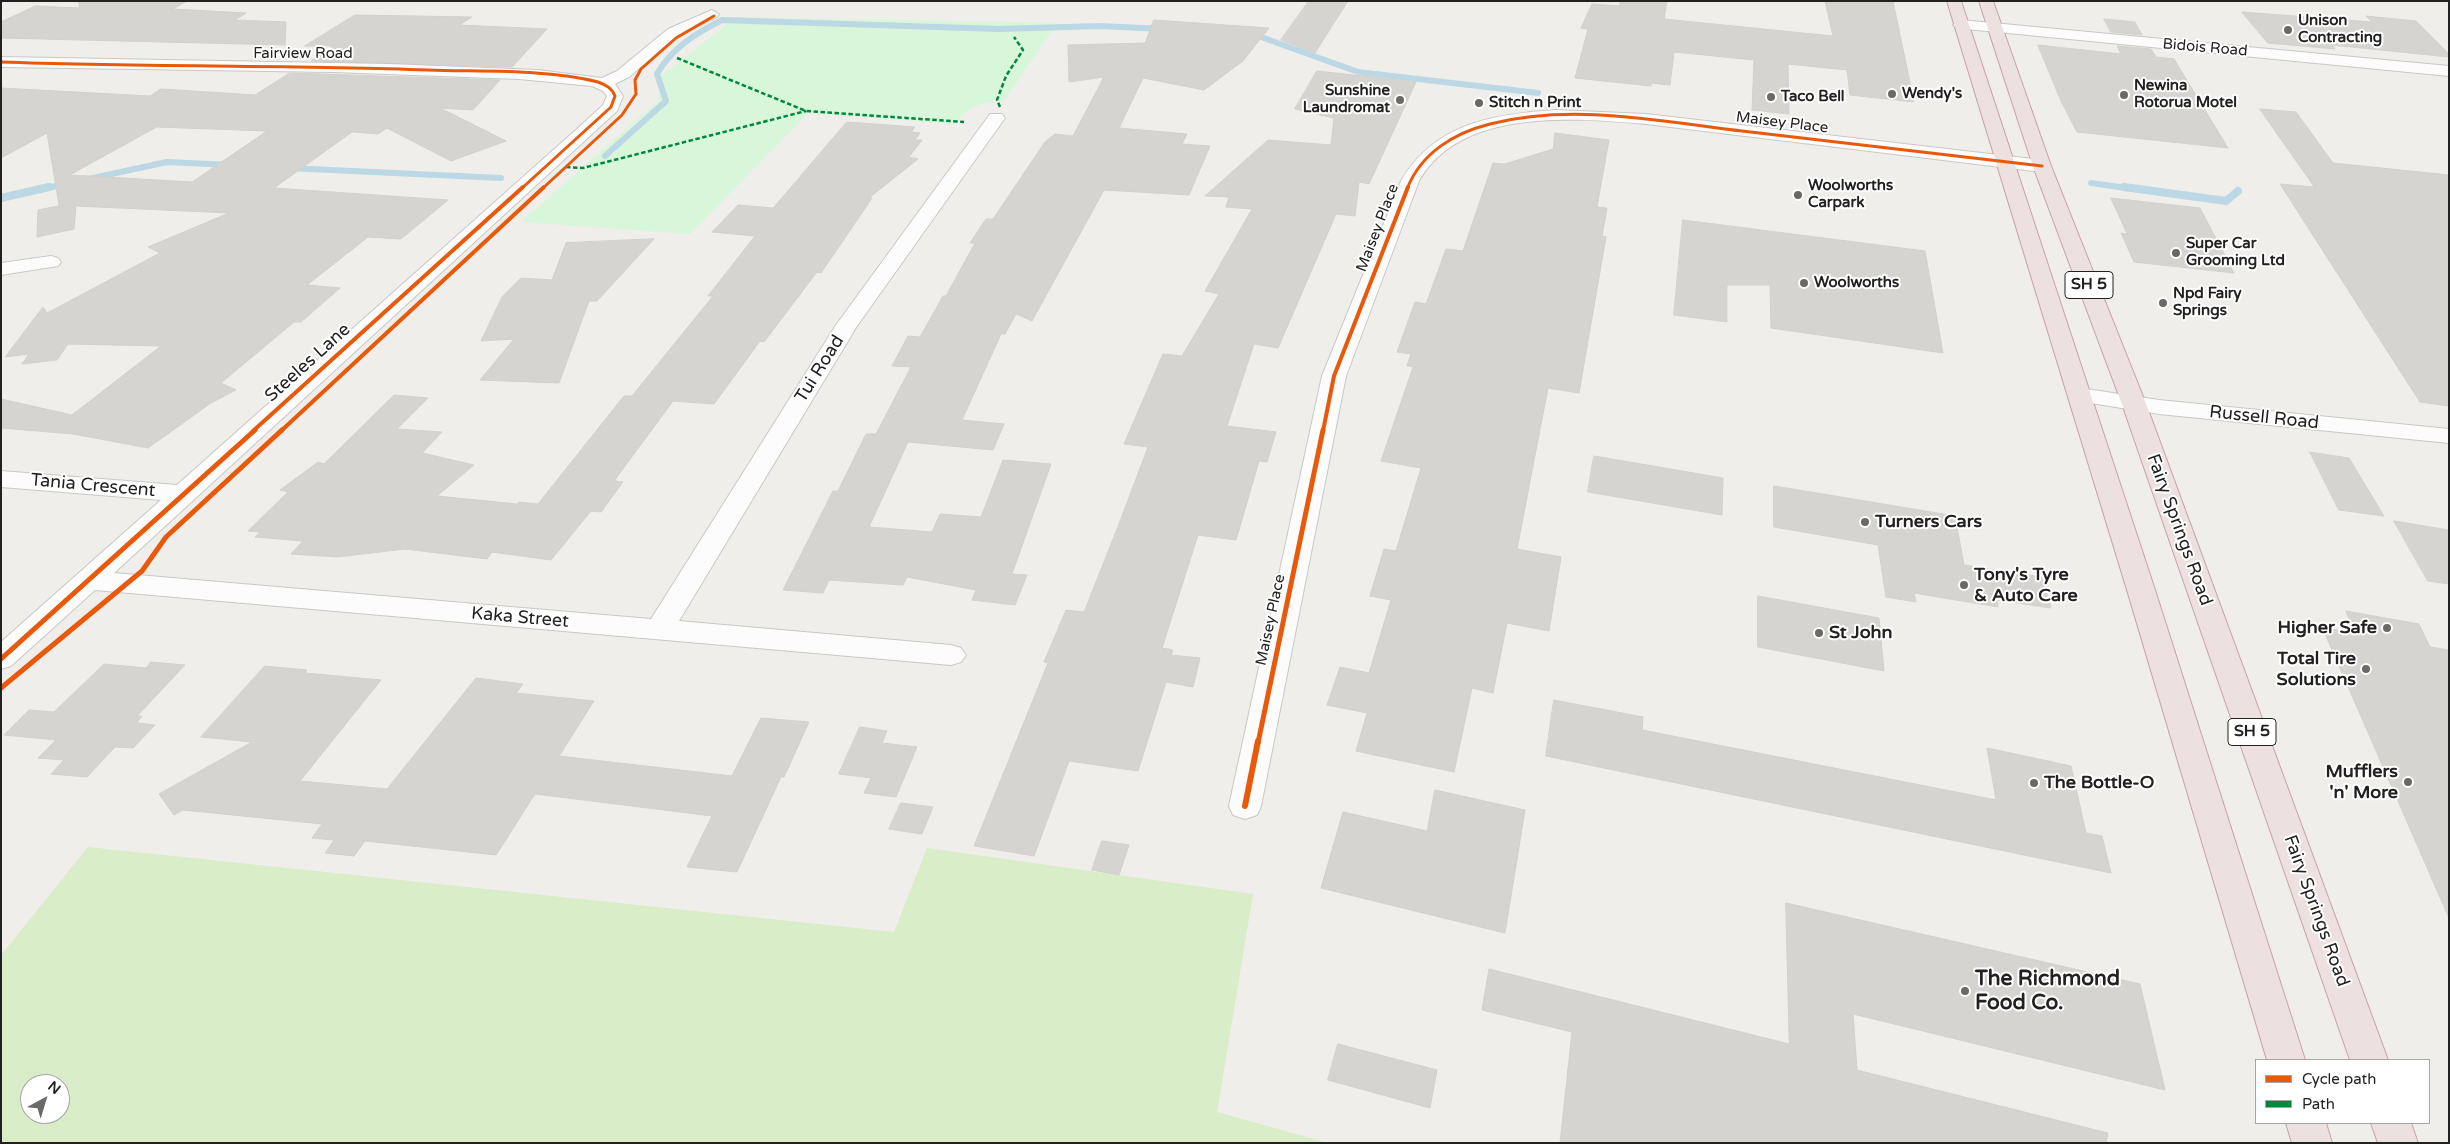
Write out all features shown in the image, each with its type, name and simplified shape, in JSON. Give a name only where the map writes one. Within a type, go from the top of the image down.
[{"type":"highway","name":"SH 5","points":[[1954,1],[2080,395],[2286,1059]]},
{"type":"highway","name":"Fairy Springs Road","points":[[1986,1],[2042,166],[2134,404],[2369,1059]]},
{"type":"highway","points":[[2306,1124],[2312,1143]]},
{"type":"highway","points":[[2391,1124],[2398,1143]]},
{"type":"street","points":[[603,84],[623,74],[673,32],[712,14]]},
{"type":"street","name":"Bidois Road","points":[[1961,25],[2449,71]]},
{"type":"street","name":"Fairview Road","points":[[1,62],[180,67],[338,66],[559,77],[603,84]]},
{"type":"street","name":"Steeles Lane","points":[[1,659],[611,107],[614,102],[614,91],[603,84]]},
{"type":"street","name":"Maisey Place","points":[[1245,806],[1334,376],[1410,181],[1425,159],[1446,143],[1471,130],[1496,122],[1528,116],[1569,114],[1664,122],[2042,166]]},
{"type":"street","name":"Tui Road","points":[[659,630],[847,325],[996,118]]},
{"type":"street","points":[[1,269],[51,262]]},
{"type":"street","name":"Russell Road","points":[[2080,395],[2134,404],[2449,436]]},
{"type":"street","name":"Tania Crescent","points":[[1,479],[184,494]]},
{"type":"street","name":"Kaka Street","points":[[89,580],[951,655]]},
{"type":"green space","points":[[736,17],[1057,23],[1004,101],[988,102],[976,106],[964,113],[954,124],[808,113],[690,234],[521,222],[658,101],[661,76]]},
{"type":"green space","points":[[88,847],[894,932],[927,848],[1253,894],[1217,1112],[1328,1143],[1,1143],[1,955]]},
{"type":"building","points":[[79,1],[187,1],[173,9],[246,13],[235,20],[286,22],[285,45],[1,38],[1,22],[35,6],[79,8]]},
{"type":"building","points":[[1309,1],[1348,1],[1315,53],[1281,40]]},
{"type":"building","points":[[1621,1],[1667,1],[1664,19],[1833,36],[1825,1],[1893,1],[1914,102],[1850,95],[1847,70],[1788,64],[1789,114],[1752,110],[1754,60],[1674,52],[1670,85],[1651,83],[1651,86],[1575,78],[1588,29],[1581,28],[1592,4],[1619,6]]},
{"type":"building","points":[[2242,12],[2372,22],[2366,16],[2416,21],[2449,54],[2449,57],[2332,45],[2335,49],[2268,43]]},
{"type":"building","points":[[355,15],[472,17],[459,25],[547,29],[512,67],[311,61],[334,46],[305,46]]},
{"type":"building","points":[[2104,19],[2135,22],[2142,35],[2111,32]]},
{"type":"building","points":[[1154,20],[1269,28],[1243,61],[1204,90],[1143,78],[1119,128],[1187,134],[1182,144],[1210,146],[1189,195],[1104,190],[1032,321],[1016,314],[1005,334],[1001,334],[962,420],[1004,424],[993,450],[908,442],[869,527],[932,532],[940,514],[981,517],[1003,460],[1051,464],[1012,574],[1027,575],[1015,605],[972,600],[976,590],[907,577],[903,585],[829,580],[823,593],[783,590],[833,491],[838,491],[866,434],[876,434],[911,367],[892,366],[908,336],[920,337],[943,296],[946,296],[975,243],[970,243],[986,219],[993,219],[1045,142],[1055,134],[1073,136],[1104,77],[1069,82],[1068,45],[1145,43]]},
{"type":"building","points":[[2038,45],[2121,54],[2117,46],[2151,49],[2156,57],[2174,59],[2228,148],[2077,132],[2061,101]]},
{"type":"building","points":[[1317,71],[1416,82],[1369,184],[1359,182],[1355,216],[1336,214],[1278,348],[1254,344],[1227,426],[1276,432],[1267,462],[1259,461],[1236,540],[1198,535],[1162,648],[1173,650],[1171,655],[1200,658],[1193,687],[1166,682],[1138,771],[1069,761],[1034,856],[974,846],[1048,663],[1044,662],[1066,610],[1084,612],[1119,524],[1148,447],[1124,444],[1163,354],[1182,356],[1219,294],[1205,291],[1252,209],[1226,207],[1229,197],[1205,196],[1268,140],[1331,145],[1334,118],[1295,109]]},
{"type":"building","points":[[290,73],[500,80],[473,110],[440,108],[506,141],[451,161],[387,128],[378,134],[352,132],[274,188],[448,200],[401,239],[368,237],[307,285],[340,288],[301,322],[294,322],[221,383],[236,390],[211,403],[148,448],[73,434],[1,428],[1,399],[72,415],[161,346],[68,344],[57,360],[22,364],[29,354],[5,357],[43,307],[47,313],[160,253],[148,247],[229,213],[76,206],[74,229],[37,237],[38,210],[63,205],[59,205],[47,133],[1,158],[1,88],[150,96],[161,89],[255,95]],"holes":[[[157,127],[267,131],[192,182],[70,175]]]},
{"type":"building","points":[[2260,109],[2296,112],[2333,163],[2449,175],[2449,406],[2420,402],[2280,184],[2314,187]]},
{"type":"building","points":[[847,122],[915,127],[911,132],[920,133],[915,140],[922,140],[909,157],[918,159],[869,198],[872,198],[821,273],[817,272],[764,342],[760,341],[714,404],[673,401],[614,481],[623,482],[601,512],[591,511],[551,560],[492,552],[487,559],[405,549],[337,557],[291,554],[303,541],[255,537],[260,532],[248,531],[288,492],[280,490],[318,462],[324,464],[394,395],[428,398],[397,429],[442,432],[422,453],[474,465],[437,496],[517,504],[519,502],[538,504],[624,396],[632,396],[713,296],[708,296],[755,236],[712,232],[738,205],[773,208]]},
{"type":"building","points":[[1555,133],[1609,140],[1597,207],[1607,208],[1602,236],[1606,237],[1579,393],[1548,388],[1517,549],[1561,557],[1549,631],[1507,623],[1493,693],[1472,688],[1454,772],[1356,751],[1367,713],[1327,705],[1340,667],[1369,673],[1391,600],[1370,596],[1384,549],[1396,551],[1421,468],[1381,461],[1413,367],[1407,366],[1411,354],[1397,352],[1415,302],[1426,304],[1446,249],[1463,251],[1493,163],[1505,164],[1553,149]]},
{"type":"building","points":[[2111,198],[2200,208],[2234,273],[2134,262],[2121,233],[2127,234]]},
{"type":"building","name":"Woolworths","points":[[1683,220],[1925,251],[1943,353],[1771,328],[1770,285],[1727,285],[1727,322],[1674,315]]},
{"type":"building","points":[[654,239],[597,301],[589,301],[559,383],[480,380],[514,339],[481,341],[502,297],[521,278],[552,280],[566,243]]},
{"type":"building","points":[[2310,452],[2349,458],[2384,516],[2339,510]]},
{"type":"building","points":[[1594,456],[1723,478],[1722,515],[1588,492]]},
{"type":"building","points":[[1774,486],[1955,516],[1964,565],[2042,577],[2051,608],[1997,600],[1998,607],[1914,593],[1916,602],[1886,597],[1878,545],[1774,527]]},
{"type":"building","points":[[2394,521],[2449,530],[2449,584],[2428,581]]},
{"type":"building","name":"St John","points":[[1758,596],[1879,618],[1884,671],[1758,647]]},
{"type":"building","points":[[2346,611],[2419,624],[2430,647],[2449,650],[2449,918],[2322,627],[2356,634]]},
{"type":"building","points":[[151,662],[185,665],[137,716],[142,716],[137,723],[155,725],[133,748],[115,747],[87,777],[51,774],[64,760],[38,758],[56,740],[4,735],[29,710],[54,712],[104,664],[146,668]]},
{"type":"building","points":[[265,666],[307,670],[305,673],[381,680],[300,781],[387,789],[476,678],[523,684],[516,693],[594,701],[559,756],[732,776],[761,718],[809,722],[737,872],[687,867],[712,816],[535,794],[496,855],[365,841],[354,856],[325,853],[334,840],[312,838],[322,824],[183,810],[174,815],[159,794],[252,742],[201,737]]},
{"type":"building","points":[[1554,700],[1643,717],[1642,730],[1996,800],[1987,748],[2071,766],[2086,833],[2102,836],[2111,873],[1546,756]]},
{"type":"building","points":[[860,727],[887,731],[882,743],[917,747],[896,797],[864,793],[871,778],[839,774]]},
{"type":"building","points":[[1435,790],[1525,810],[1505,933],[1321,888],[1343,812],[1427,831]]},
{"type":"building","points":[[901,803],[933,807],[922,834],[889,829]]},
{"type":"building","points":[[1102,841],[1129,845],[1119,875],[1092,870]]},
{"type":"building","points":[[1786,903],[2140,984],[2165,1090],[1853,1014],[1857,1070],[2108,1133],[2106,1143],[1560,1143],[1572,1032],[1482,1010],[1489,969],[1789,1044]]},
{"type":"building","points":[[1338,1044],[1437,1070],[1430,1108],[1328,1080]]},
{"type":"waterway","points":[[605,156],[666,101],[657,74],[670,56],[685,42],[722,20],[999,29],[1100,26],[1163,29]]},
{"type":"waterway","points":[[1250,33],[1358,72],[1538,93]]},
{"type":"waterway","points":[[88,179],[167,162],[231,165]]},
{"type":"waterway","points":[[288,168],[501,178]]},
{"type":"waterway","points":[[44,189],[69,183]]},
{"type":"waterway","points":[[2091,183],[2133,189]]},
{"type":"waterway","points":[[1,198],[49,187]]},
{"type":"waterway","points":[[2124,187],[2226,201],[2238,191]]},
{"type":"marked path","points":[[1000,107],[997,100],[1006,76],[1021,56],[1023,50],[1014,37]]},
{"type":"marked path","points":[[677,58],[806,111],[964,122]]},
{"type":"marked path","points":[[566,167],[583,168],[806,111]]},
{"type":"cycle path","points":[[1,688],[142,571],[166,537],[622,115],[636,94],[635,80],[641,69],[676,38],[714,16]]},
{"type":"cycle path","points":[[1,62],[334,67],[538,75],[575,78],[599,83],[609,87],[615,96],[611,107],[584,132],[1,659]]},
{"type":"cycle path","points":[[1245,806],[1334,376],[1410,181],[1421,164],[1432,152],[1458,135],[1488,124],[1527,117],[1586,115],[1646,119],[2042,166]]},
{"type":"place","name":"Unison Contracting","points":[[2288,30]]},
{"type":"place","name":"Wendy's","points":[[1892,94]]},
{"type":"place","name":"Newina Rotorua Motel","points":[[2124,95]]},
{"type":"place","name":"Taco Bell","points":[[1771,97]]},
{"type":"place","name":"Sunshine Laundromat","points":[[1400,100]]},
{"type":"place","name":"Stitch n Print","points":[[1479,103]]},
{"type":"place","name":"Woolworths Carpark","points":[[1798,195]]},
{"type":"place","name":"Super Car Grooming Ltd","points":[[2176,253]]},
{"type":"place","name":"Woolworths","points":[[1804,283]]},
{"type":"place","name":"Npd Fairy Springs","points":[[2163,303]]},
{"type":"place","name":"Turners Cars","points":[[1865,522]]},
{"type":"place","name":"Tony's Tyre & Auto Care","points":[[1964,585]]},
{"type":"place","name":"Higher Safe","points":[[2387,628]]},
{"type":"place","name":"St John","points":[[1819,633]]},
{"type":"place","name":"Total Tire Solutions","points":[[2366,669]]},
{"type":"place","name":"Mufflers 'n' More","points":[[2408,782]]},
{"type":"place","name":"The Bottle-O","points":[[2034,783]]},
{"type":"place","name":"The Richmond Food Co.","points":[[1965,991]]}]
